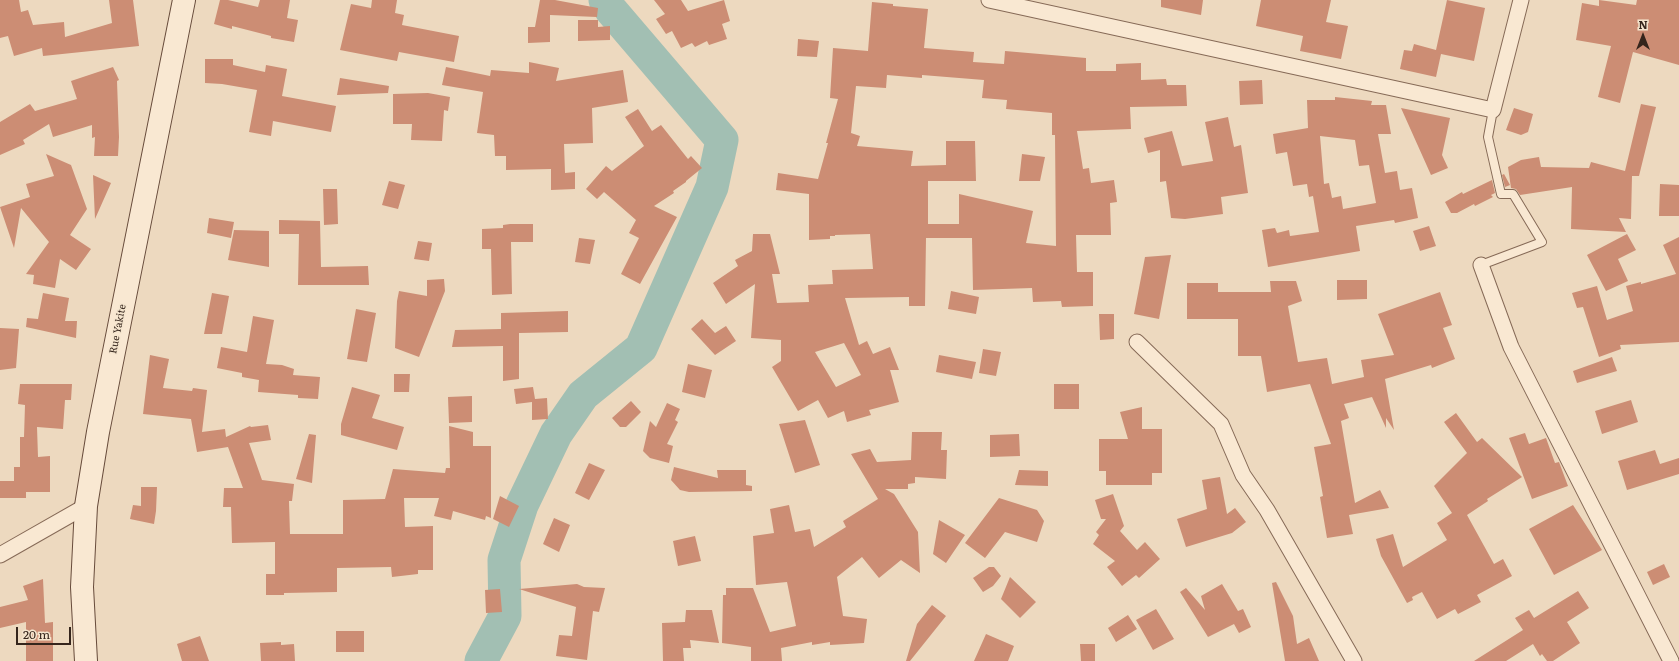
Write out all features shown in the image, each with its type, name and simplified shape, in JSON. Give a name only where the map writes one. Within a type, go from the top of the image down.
[{"type":"main road","name":"Rue Yakite","points":[[86,661],[82,587],[86,506],[98,432],[184,0]]},
{"type":"street","points":[[989,0],[1493,110],[1521,0]]},
{"type":"street","points":[[1481,265],[1511,347],[1671,661]]},
{"type":"street","points":[[1137,342],[1221,424],[1243,475],[1266,510],[1354,661]]},
{"type":"street","points":[[0,555],[86,506]]},
{"type":"lane","points":[[1481,265],[1542,242],[1513,194],[1501,194],[1488,137],[1493,110]]},
{"type":"building","points":[[0,0],[19,0],[21,12],[28,10],[33,25],[64,22],[65,37],[112,23],[109,0],[133,0],[139,46],[43,56],[42,48],[14,56],[8,36],[0,38]]},
{"type":"building","points":[[220,0],[228,0],[258,7],[260,0],[290,0],[287,18],[298,20],[294,42],[271,38],[271,36],[232,26],[232,29],[214,24]]},
{"type":"building","points":[[372,0],[397,0],[395,13],[404,15],[402,25],[459,36],[454,62],[399,52],[397,61],[340,50],[351,4],[371,8]]},
{"type":"building","points":[[540,0],[555,0],[598,8],[597,17],[550,15],[550,42],[528,43],[528,27],[535,27]]},
{"type":"building","points":[[654,0],[681,0],[688,11],[724,0],[730,21],[722,24],[727,39],[709,45],[707,41],[695,47],[692,43],[681,48],[672,31],[666,34],[656,19],[665,14]]},
{"type":"building","points":[[1161,0],[1203,0],[1201,15],[1161,7]]},
{"type":"building","points":[[1261,0],[1331,0],[1326,22],[1348,26],[1341,59],[1300,51],[1303,36],[1256,26]]},
{"type":"building","points":[[1447,0],[1485,8],[1474,61],[1441,54],[1436,77],[1400,69],[1404,50],[1412,51],[1414,44],[1436,50]]},
{"type":"building","points":[[1599,0],[1636,5],[1637,0],[1679,0],[1679,65],[1633,52],[1620,103],[1598,97],[1611,46],[1576,40],[1582,3],[1599,6]]},
{"type":"building","points":[[872,2],[893,4],[893,6],[928,9],[924,48],[974,52],[973,62],[1004,64],[1005,51],[1086,58],[1086,71],[1116,71],[1116,64],[1141,63],[1141,80],[1166,79],[1167,85],[1186,85],[1187,106],[1130,107],[1131,129],[1077,131],[1083,169],[1089,168],[1091,183],[1114,180],[1117,202],[1110,203],[1111,235],[1076,235],[1077,272],[1093,272],[1093,306],[1062,307],[1061,301],[1033,302],[1032,288],[973,290],[972,238],[926,238],[925,306],[909,306],[909,297],[845,298],[859,345],[867,341],[873,354],[890,347],[899,370],[890,370],[899,402],[869,410],[871,415],[847,422],[844,411],[828,418],[818,400],[798,411],[772,367],[781,361],[781,340],[751,338],[755,284],[726,304],[713,283],[738,266],[735,260],[752,251],[753,234],[770,234],[780,274],[772,274],[777,303],[809,302],[808,285],[833,284],[832,270],[873,269],[870,234],[835,235],[830,236],[830,239],[809,240],[809,194],[776,190],[778,173],[818,179],[838,99],[830,98],[833,48],[868,51]],"holes":[[[887,75],[922,78],[922,75],[984,80],[982,98],[1007,100],[1006,109],[1052,113],[1052,135],[1055,135],[1056,246],[1026,243],[1033,211],[959,194],[959,224],[928,224],[928,181],[976,181],[975,141],[946,141],[946,165],[911,166],[913,151],[857,146],[860,136],[851,133],[856,86],[886,88]],[[844,343],[861,375],[836,387],[815,352]]]},
{"type":"building","points":[[578,20],[598,20],[598,27],[610,26],[610,40],[578,41]]},
{"type":"building","points":[[798,39],[819,41],[817,57],[797,56]]},
{"type":"building","points":[[205,59],[233,59],[233,65],[265,72],[266,65],[287,69],[282,96],[336,106],[331,132],[273,121],[271,136],[249,132],[257,90],[222,84],[205,83]]},
{"type":"building","points":[[529,62],[559,68],[556,81],[623,70],[628,102],[592,108],[593,143],[564,144],[565,173],[575,172],[575,189],[551,190],[551,169],[506,170],[506,156],[495,156],[494,135],[477,133],[483,92],[442,85],[446,67],[490,76],[491,70],[529,73]]},
{"type":"building","points":[[113,67],[119,80],[117,81],[119,137],[118,156],[94,156],[95,137],[92,138],[92,125],[53,137],[49,124],[23,140],[25,144],[0,155],[0,122],[30,104],[35,111],[77,99],[71,81]]},
{"type":"building","points":[[340,78],[389,86],[388,93],[337,95]]},
{"type":"building","points":[[1262,80],[1263,104],[1240,105],[1239,81]]},
{"type":"building","points":[[428,93],[450,97],[448,111],[444,110],[442,141],[411,140],[412,124],[393,124],[393,94]]},
{"type":"building","points":[[1335,97],[1372,101],[1371,105],[1386,105],[1391,134],[1378,134],[1385,173],[1397,171],[1400,190],[1412,188],[1418,218],[1395,223],[1394,220],[1356,226],[1360,251],[1268,267],[1262,230],[1275,228],[1277,233],[1289,230],[1290,236],[1319,232],[1313,196],[1309,197],[1307,184],[1293,186],[1287,152],[1276,154],[1273,134],[1308,128],[1307,100],[1335,100]],"holes":[[[1320,136],[1355,140],[1359,166],[1369,165],[1376,203],[1343,209],[1341,196],[1332,198],[1329,183],[1324,184]]]},
{"type":"building","points":[[1641,104],[1656,107],[1639,176],[1632,176],[1631,219],[1619,218],[1626,232],[1571,229],[1572,187],[1520,195],[1516,189],[1511,188],[1508,167],[1521,160],[1539,157],[1541,167],[1589,168],[1591,162],[1625,171]]},
{"type":"building","points":[[1401,108],[1450,118],[1442,155],[1448,168],[1431,175]]},
{"type":"building","points":[[1514,108],[1533,114],[1528,132],[1521,135],[1506,130]]},
{"type":"building","points":[[638,109],[652,131],[661,125],[688,159],[691,156],[702,168],[673,191],[674,193],[654,206],[677,217],[640,284],[621,274],[639,238],[629,233],[636,220],[604,192],[597,199],[586,189],[606,166],[612,171],[644,146],[625,117]]},
{"type":"building","points":[[1228,117],[1234,147],[1241,145],[1248,193],[1221,197],[1223,214],[1185,219],[1171,218],[1166,181],[1160,182],[1160,150],[1148,153],[1144,138],[1172,131],[1182,166],[1213,161],[1205,122]]},
{"type":"building","points":[[46,154],[71,165],[87,209],[70,235],[91,249],[76,270],[60,259],[55,288],[33,284],[34,275],[26,274],[49,242],[21,208],[14,248],[0,207],[30,197],[26,184],[54,176]]},
{"type":"building","points":[[1022,154],[1045,157],[1040,181],[1019,181]]},
{"type":"building","points":[[1504,174],[1510,185],[1505,187],[1502,175]]},
{"type":"building","points":[[93,175],[111,183],[95,219]]},
{"type":"building","points":[[1492,180],[1495,193],[1491,195],[1493,197],[1475,206],[1474,204],[1457,213],[1451,213],[1445,202],[1462,192],[1463,194]]},
{"type":"building","points":[[389,181],[405,185],[398,209],[382,205]]},
{"type":"building","points":[[1660,184],[1679,185],[1679,216],[1659,216]]},
{"type":"building","points":[[323,189],[337,189],[338,224],[324,225]]},
{"type":"building","points":[[209,218],[234,222],[231,238],[207,233]]},
{"type":"building","points":[[279,220],[320,221],[321,267],[368,266],[369,285],[298,285],[299,234],[279,234]]},
{"type":"building","points":[[533,224],[533,242],[511,242],[512,294],[492,295],[491,249],[482,249],[482,229],[503,228],[503,225]]},
{"type":"building","points":[[1429,226],[1436,246],[1420,251],[1413,231]]},
{"type":"building","points":[[234,230],[269,231],[269,267],[228,260]]},
{"type":"building","points":[[1627,234],[1636,250],[1618,259],[1628,281],[1606,291],[1587,255]]},
{"type":"building","points":[[1679,237],[1679,342],[1620,345],[1621,349],[1599,357],[1583,307],[1577,308],[1572,293],[1597,286],[1607,320],[1633,311],[1626,286],[1641,282],[1641,284],[1676,274],[1663,245]]},
{"type":"building","points":[[579,238],[595,240],[590,264],[575,262]]},
{"type":"building","points":[[418,241],[432,243],[429,261],[414,259]]},
{"type":"building","points":[[1171,255],[1159,319],[1134,314],[1145,257]]},
{"type":"building","points":[[444,279],[445,291],[419,357],[395,348],[397,301],[399,291],[427,296],[427,280]]},
{"type":"building","points":[[1337,280],[1367,280],[1367,299],[1337,300]]},
{"type":"building","points":[[1270,281],[1296,281],[1302,301],[1288,306],[1298,362],[1327,358],[1332,384],[1364,377],[1361,360],[1394,355],[1378,314],[1440,292],[1452,325],[1443,328],[1455,359],[1432,368],[1431,365],[1385,379],[1394,430],[1386,418],[1386,428],[1372,397],[1344,404],[1349,418],[1341,421],[1355,503],[1380,490],[1389,508],[1349,515],[1353,534],[1327,538],[1320,497],[1323,496],[1314,447],[1331,444],[1310,384],[1267,392],[1261,356],[1238,356],[1238,319],[1187,319],[1187,283],[1218,283],[1218,292],[1271,292]]},
{"type":"building","points":[[951,291],[979,297],[976,314],[948,309]]},
{"type":"building","points":[[43,293],[69,298],[65,321],[77,321],[76,338],[26,327],[27,318],[38,319]]},
{"type":"building","points":[[212,293],[229,296],[222,334],[204,334]]},
{"type":"building","points":[[356,309],[376,313],[367,362],[347,359]]},
{"type":"building","points":[[568,311],[568,332],[519,333],[519,379],[503,381],[503,346],[452,347],[455,330],[501,329],[501,313]]},
{"type":"building","points":[[1099,314],[1114,314],[1114,339],[1100,340]]},
{"type":"building","points":[[253,316],[274,320],[266,364],[282,365],[294,369],[293,375],[320,377],[318,399],[298,398],[298,395],[258,392],[259,380],[242,377],[242,373],[217,368],[221,347],[247,352]]},
{"type":"building","points":[[702,319],[715,333],[726,326],[736,341],[715,355],[691,329]]},
{"type":"building","points":[[0,328],[19,329],[16,368],[0,370]]},
{"type":"building","points":[[983,349],[1001,352],[996,376],[979,373]]},
{"type":"building","points":[[150,355],[169,359],[163,388],[192,391],[193,388],[207,390],[202,432],[225,429],[226,437],[250,426],[268,425],[271,440],[249,443],[262,480],[294,484],[292,501],[289,501],[290,534],[343,534],[343,500],[385,499],[393,469],[445,473],[446,468],[450,468],[449,426],[473,432],[473,446],[491,446],[491,518],[486,516],[485,520],[453,511],[451,520],[434,516],[439,498],[404,498],[405,527],[433,526],[433,570],[418,570],[418,574],[392,577],[391,567],[337,568],[337,592],[284,593],[284,595],[266,595],[266,574],[275,574],[275,542],[232,543],[231,507],[223,507],[224,488],[243,488],[228,447],[197,452],[191,419],[143,414]]},
{"type":"building","points":[[939,355],[976,362],[972,379],[936,372]]},
{"type":"building","points":[[1612,357],[1617,371],[1577,383],[1573,371]]},
{"type":"building","points":[[688,364],[712,370],[705,398],[682,392]]},
{"type":"building","points":[[394,374],[410,374],[409,392],[394,392]]},
{"type":"building","points":[[20,384],[72,384],[71,400],[65,400],[63,429],[37,427],[38,457],[50,456],[50,492],[26,492],[26,498],[0,498],[0,481],[14,481],[14,467],[20,467],[20,437],[24,437],[25,405],[18,404]]},
{"type":"building","points":[[1054,384],[1079,384],[1079,409],[1054,409]]},
{"type":"building","points":[[352,387],[380,395],[372,418],[404,427],[397,450],[341,435],[341,424]]},
{"type":"building","points":[[533,387],[535,399],[547,398],[548,419],[532,420],[532,402],[516,404],[514,389]]},
{"type":"building","points":[[472,396],[472,422],[449,423],[448,397]]},
{"type":"building","points":[[1631,400],[1638,422],[1602,434],[1595,411]]},
{"type":"building","points":[[631,401],[641,412],[626,427],[620,427],[612,418]]},
{"type":"building","points":[[667,403],[680,409],[675,420],[678,422],[667,444],[673,446],[669,463],[650,458],[643,451],[650,421],[656,427]]},
{"type":"building","points":[[1142,407],[1142,429],[1162,429],[1162,473],[1152,473],[1152,485],[1106,485],[1106,471],[1099,471],[1099,439],[1128,439],[1120,412]]},
{"type":"building","points":[[1456,413],[1477,442],[1482,438],[1522,477],[1487,499],[1488,501],[1467,515],[1494,564],[1503,559],[1512,576],[1477,595],[1481,602],[1458,614],[1455,609],[1437,619],[1422,592],[1412,597],[1413,600],[1407,603],[1381,556],[1376,539],[1393,534],[1403,567],[1447,540],[1437,523],[1452,513],[1434,486],[1467,453],[1444,422]]},
{"type":"building","points":[[805,420],[820,465],[795,473],[779,424]]},
{"type":"building","points":[[912,432],[942,432],[941,450],[947,450],[946,479],[915,477],[915,483],[908,484],[908,489],[885,489],[894,494],[918,532],[920,573],[901,560],[879,578],[862,557],[837,577],[843,616],[867,619],[864,643],[830,645],[830,642],[812,645],[812,642],[781,648],[782,661],[751,661],[751,647],[722,643],[723,595],[726,595],[726,588],[753,588],[770,632],[796,626],[787,582],[756,585],[753,536],[774,533],[770,509],[789,505],[795,532],[810,529],[814,547],[846,527],[843,521],[878,499],[851,454],[870,449],[877,462],[911,460]]},
{"type":"building","points":[[1525,433],[1529,444],[1546,438],[1555,463],[1559,462],[1568,486],[1532,499],[1509,438]]},
{"type":"building","points":[[309,434],[316,435],[312,483],[296,479]]},
{"type":"building","points":[[1019,434],[1020,456],[990,457],[990,435]]},
{"type":"building","points":[[1655,450],[1660,464],[1679,458],[1679,474],[1627,490],[1618,461]]},
{"type":"building","points":[[589,463],[605,470],[589,500],[575,493]]},
{"type":"building","points":[[674,467],[718,478],[717,470],[746,470],[746,485],[752,486],[752,491],[689,492],[680,490],[671,480]]},
{"type":"building","points":[[1019,470],[1048,471],[1048,486],[1015,485]]},
{"type":"building","points":[[1220,477],[1227,514],[1235,508],[1246,522],[1232,533],[1186,547],[1177,519],[1207,509],[1202,480]]},
{"type":"building","points":[[141,487],[157,487],[154,524],[130,519],[133,505],[141,506]]},
{"type":"building","points":[[1113,494],[1124,526],[1120,531],[1137,550],[1145,542],[1160,559],[1139,578],[1136,575],[1122,586],[1107,567],[1115,561],[1093,544],[1099,535],[1096,532],[1106,519],[1101,519],[1095,500]]},
{"type":"building","points":[[500,496],[519,506],[509,527],[493,519]]},
{"type":"building","points":[[999,498],[1037,510],[1044,521],[1037,542],[1005,532],[985,558],[965,543]]},
{"type":"building","points":[[1573,505],[1602,550],[1554,575],[1529,529]]},
{"type":"building","points":[[554,518],[570,525],[559,552],[543,544]]},
{"type":"building","points":[[939,520],[965,535],[946,563],[933,554]]},
{"type":"building","points":[[695,536],[701,561],[678,566],[673,541]]},
{"type":"building","points":[[1664,564],[1670,577],[1653,585],[1647,572]]},
{"type":"building","points":[[989,567],[994,567],[1001,576],[993,586],[983,592],[973,578]]},
{"type":"building","points":[[1010,577],[1036,602],[1020,618],[1001,599]]},
{"type":"building","points":[[43,579],[45,623],[53,622],[53,661],[26,661],[26,622],[0,628],[0,607],[28,600],[23,586]]},
{"type":"building","points":[[1276,582],[1293,616],[1297,644],[1309,638],[1319,661],[1285,661],[1272,583]]},
{"type":"building","points":[[577,584],[584,587],[605,588],[599,612],[593,611],[587,660],[556,656],[559,635],[572,636],[576,607],[519,589]]},
{"type":"building","points":[[1222,584],[1238,611],[1243,609],[1251,627],[1239,633],[1234,624],[1208,637],[1180,592],[1186,588],[1205,610],[1201,596]]},
{"type":"building","points":[[500,589],[502,612],[486,613],[485,590]]},
{"type":"building","points":[[1578,591],[1589,608],[1567,622],[1580,643],[1553,661],[1547,661],[1542,654],[1540,656],[1533,644],[1506,661],[1474,661],[1523,630],[1515,618],[1529,610],[1534,618]]},
{"type":"building","points":[[932,605],[946,616],[910,661],[906,661],[917,624]]},
{"type":"building","points":[[1156,609],[1174,639],[1153,650],[1136,620]]},
{"type":"building","points":[[686,610],[712,610],[719,643],[690,640],[691,648],[683,648],[684,661],[663,661],[662,623],[685,622]]},
{"type":"building","points":[[1128,615],[1137,629],[1116,642],[1108,628]]},
{"type":"building","points":[[336,631],[364,631],[364,652],[336,652]]},
{"type":"building","points":[[986,634],[1014,646],[1008,661],[974,661]]},
{"type":"building","points":[[200,636],[209,661],[182,661],[177,644]]},
{"type":"building","points":[[281,642],[281,645],[294,644],[295,661],[261,661],[260,643]]},
{"type":"building","points":[[1080,644],[1095,644],[1095,661],[1081,661]]},
{"type":"waterway","points":[[481,661],[505,616],[504,560],[522,505],[556,434],[583,395],[641,348],[712,187],[722,140],[611,10],[605,0]]}]
